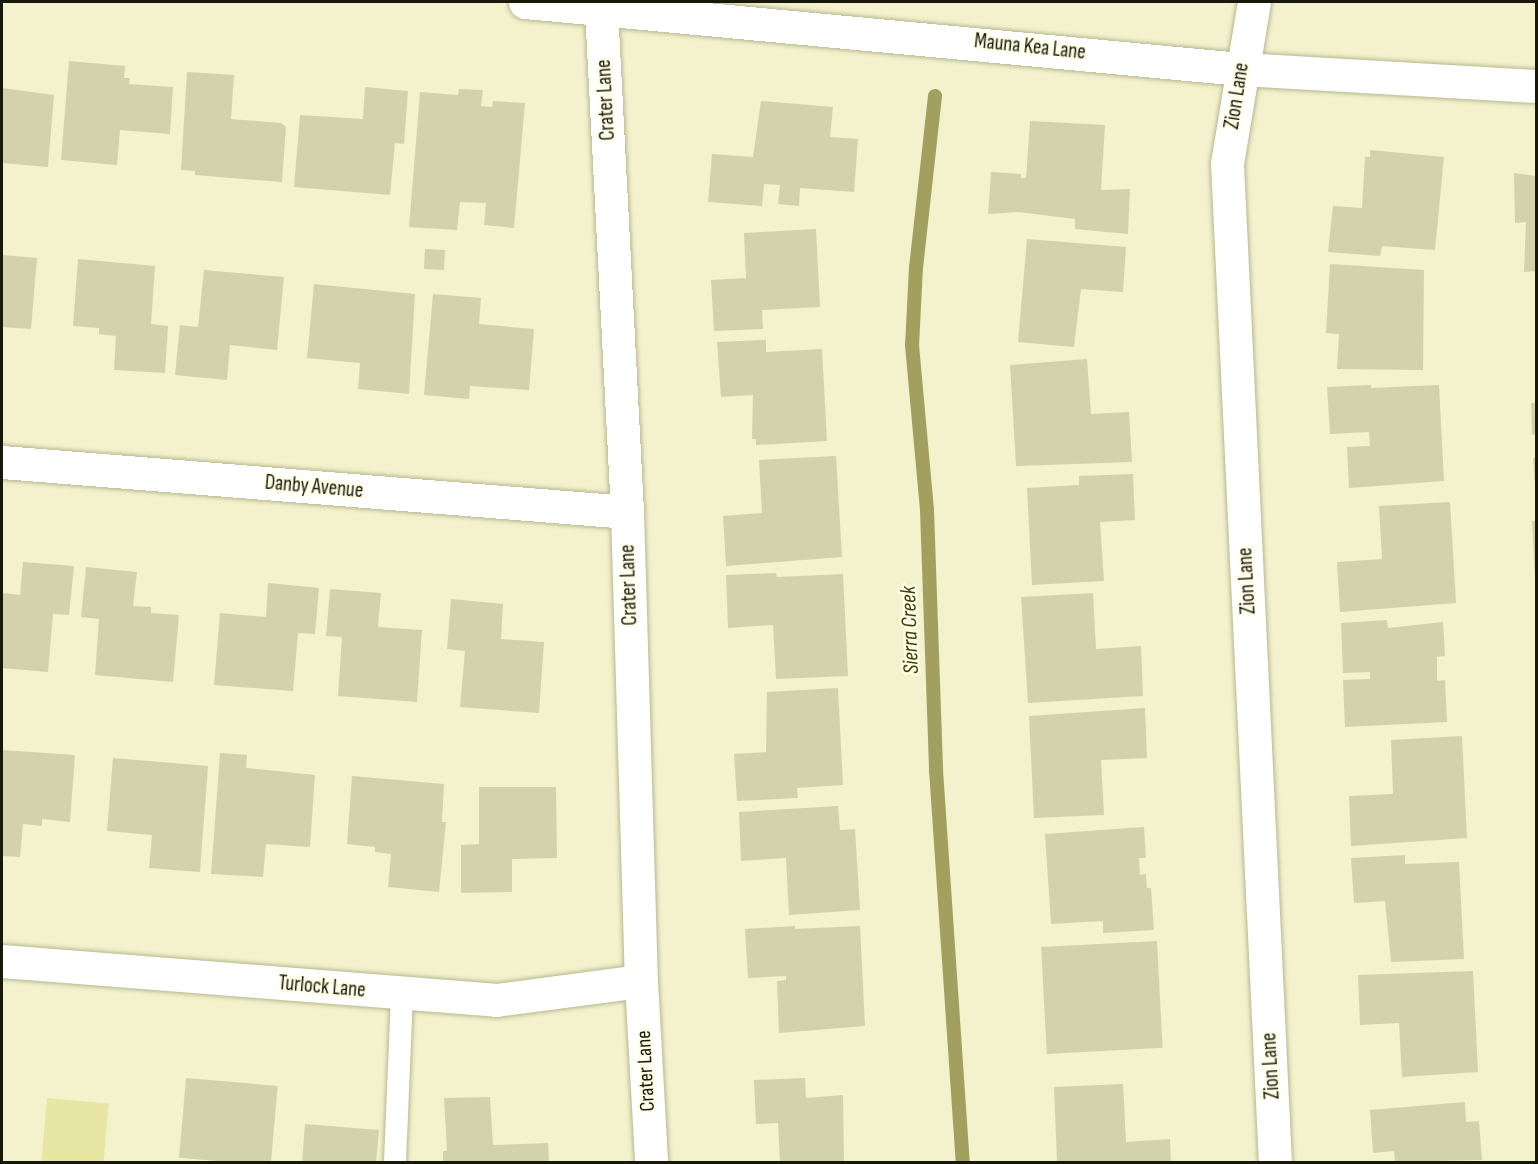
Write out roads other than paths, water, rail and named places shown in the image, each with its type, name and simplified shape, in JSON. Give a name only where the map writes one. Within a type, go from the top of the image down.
[{"type":"street","name":"Mauna Kea Lane","points":[[525,2],[1241,69],[1536,86]]},
{"type":"street","name":"Zion Lane","points":[[1254,2],[1241,69],[1227,164],[1275,1162]]},
{"type":"street","name":"Crater Lane","points":[[601,9],[627,512],[641,981],[651,1162]]},
{"type":"street","name":"Danby Avenue","points":[[2,462],[627,512]]},
{"type":"street","name":"Turlock Lane","points":[[2,961],[496,1000],[641,981]]},
{"type":"lane","points":[[394,1162],[402,994]]},
{"type":"waterway","name":"Sierra Creek","points":[[935,96],[916,267],[912,345],[927,510],[936,770],[963,1162]]}]
